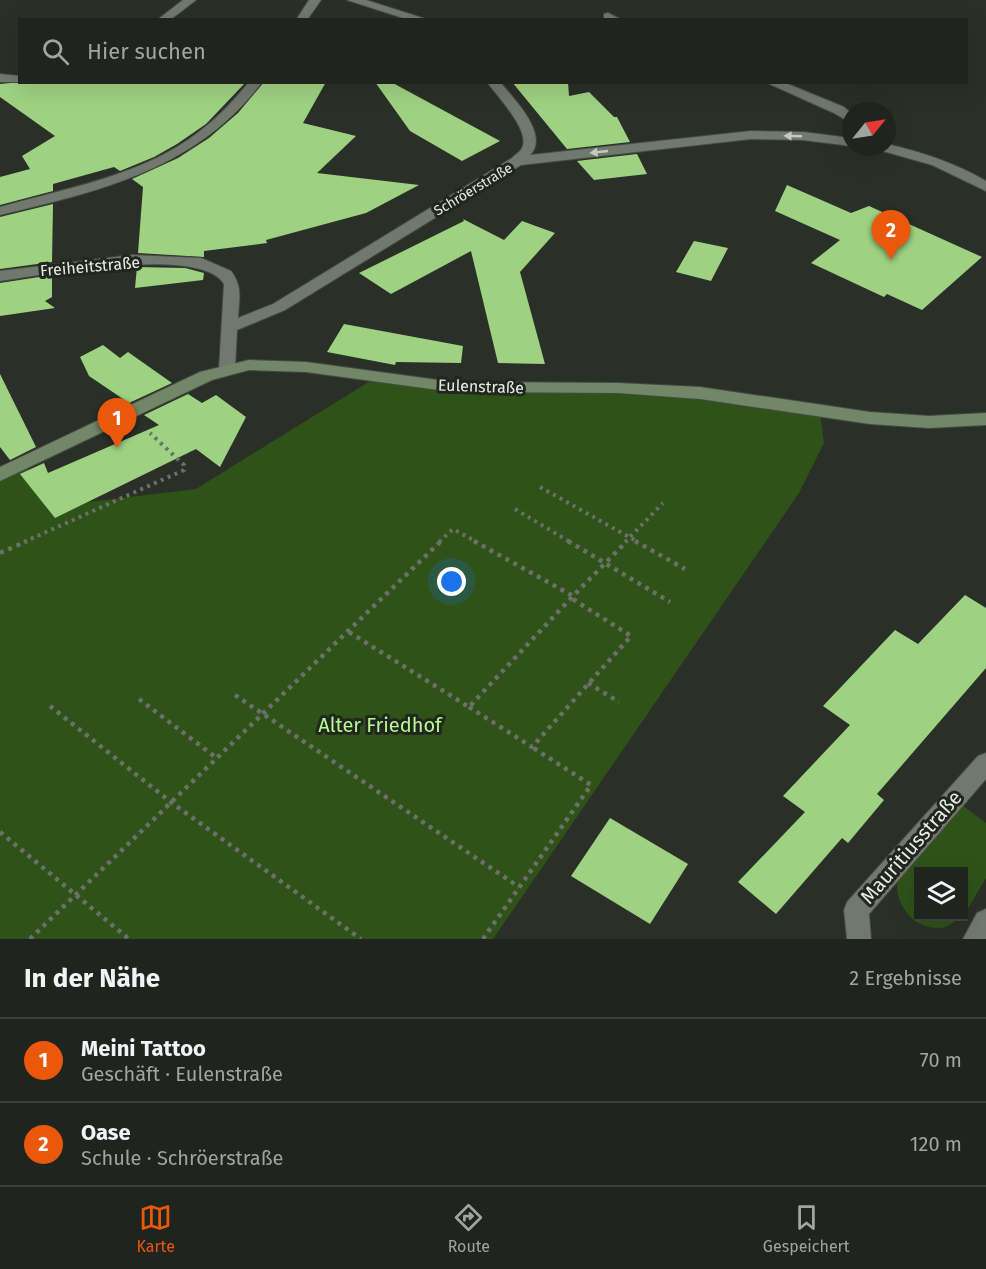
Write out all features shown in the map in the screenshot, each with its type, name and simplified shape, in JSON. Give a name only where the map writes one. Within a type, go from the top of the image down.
[{"type":"main road","name":"Eulenstraße","points":[[0,475],[206,376],[249,365],[306,367],[453,387],[618,388],[700,393],[870,418],[929,422],[986,419]]},
{"type":"street","points":[[165,18],[190,0]]},
{"type":"street","points":[[302,18],[315,0]]},
{"type":"street","points":[[353,0],[417,18]]},
{"type":"street","points":[[0,78],[18,80]]},
{"type":"street","points":[[0,211],[85,189],[163,161],[219,123],[244,100],[255,84]]},
{"type":"street","points":[[495,84],[513,106],[531,136],[529,148],[517,161]]},
{"type":"street","points":[[776,84],[842,113]]},
{"type":"street","name":"Schröerstraße","points":[[230,327],[279,307],[517,161],[751,135],[803,136],[842,141]]},
{"type":"street","points":[[896,150],[928,157],[956,169],[986,187]]},
{"type":"street","name":"Freiheitstraße","points":[[0,276],[132,259],[201,262],[226,274],[232,284],[227,369]]},
{"type":"street","name":"Mauritiusstraße","points":[[859,939],[856,910],[986,763]]},
{"type":"street","points":[[975,939],[986,921]]},
{"type":"path","points":[[0,553],[184,470],[184,465],[129,414]]},
{"type":"path","points":[[540,487],[685,569]]},
{"type":"path","points":[[469,707],[663,503]]},
{"type":"path","points":[[515,509],[670,602]]},
{"type":"path","points":[[30,939],[77,896],[453,529],[572,597],[631,636],[531,747]]},
{"type":"path","points":[[349,632],[591,785],[483,939]]},
{"type":"path","points":[[588,682],[619,702]]},
{"type":"path","points":[[235,695],[265,713],[519,887]]},
{"type":"path","points":[[139,699],[218,759]]},
{"type":"path","points":[[50,706],[172,803],[361,939]]},
{"type":"path","points":[[0,832],[129,939]]},
{"type":"green space","name":"Alter Friedhof","points":[[375,378],[453,387],[618,388],[820,412],[824,443],[799,493],[493,939],[0,939],[0,475],[25,464],[56,506],[196,489]]},
{"type":"green space","points":[[962,805],[986,823],[986,878],[968,908],[968,867],[914,867],[914,920],[902,906],[897,888],[898,879]]},
{"type":"green space","points":[[916,921],[955,921],[940,928],[922,925]]},
{"type":"building","points":[[0,84],[244,84],[206,124],[154,157],[120,171],[114,167],[53,184],[53,191],[0,205],[0,177],[30,169],[22,156],[55,136],[0,97]]},
{"type":"building","points":[[262,84],[325,84],[303,123],[356,136],[317,173],[419,185],[366,213],[266,240],[267,243],[204,251],[204,257],[138,253],[143,187],[132,179],[178,158],[209,138],[238,113]]},
{"type":"building","points":[[376,84],[395,84],[500,141],[462,161],[410,131]]},
{"type":"building","points":[[514,84],[568,84],[569,96],[589,92],[614,117],[617,117],[630,142],[567,149]]},
{"type":"building","points":[[637,154],[647,174],[594,180],[577,161]]},
{"type":"building","points":[[787,185],[851,213],[869,206],[982,257],[922,310],[887,294],[884,297],[811,263],[840,240],[775,211]]},
{"type":"building","points":[[53,204],[52,262],[0,269],[0,217]]},
{"type":"building","points":[[463,219],[504,240],[522,221],[555,233],[520,272],[545,364],[498,363],[471,251],[391,294],[359,273],[464,221]]},
{"type":"building","points":[[694,241],[728,248],[711,281],[676,272]]},
{"type":"building","points":[[137,267],[185,268],[204,273],[203,280],[135,288]]},
{"type":"building","points":[[52,275],[52,297],[45,301],[55,308],[0,316],[0,283]]},
{"type":"building","points":[[344,324],[463,346],[461,363],[396,362],[395,365],[327,352]]},
{"type":"building","points":[[103,345],[120,358],[128,352],[172,383],[129,403],[89,376],[80,357]]},
{"type":"building","points":[[0,374],[36,447],[10,460],[0,447]]},
{"type":"building","points":[[188,394],[202,403],[216,395],[246,417],[220,467],[196,449],[55,518],[20,474],[44,463],[48,473],[159,425],[144,415]]},
{"type":"building","points":[[965,595],[986,608],[986,668],[877,794],[884,800],[848,843],[842,838],[776,914],[738,882],[805,812],[783,796],[850,725],[823,706],[895,630],[918,644]]},
{"type":"building","points":[[610,818],[688,864],[650,924],[571,876]]},
{"type":"place","name":"Oase","points":[[891,260]]},
{"type":"place","name":"Meini Tattoo","points":[[117,448]]}]
